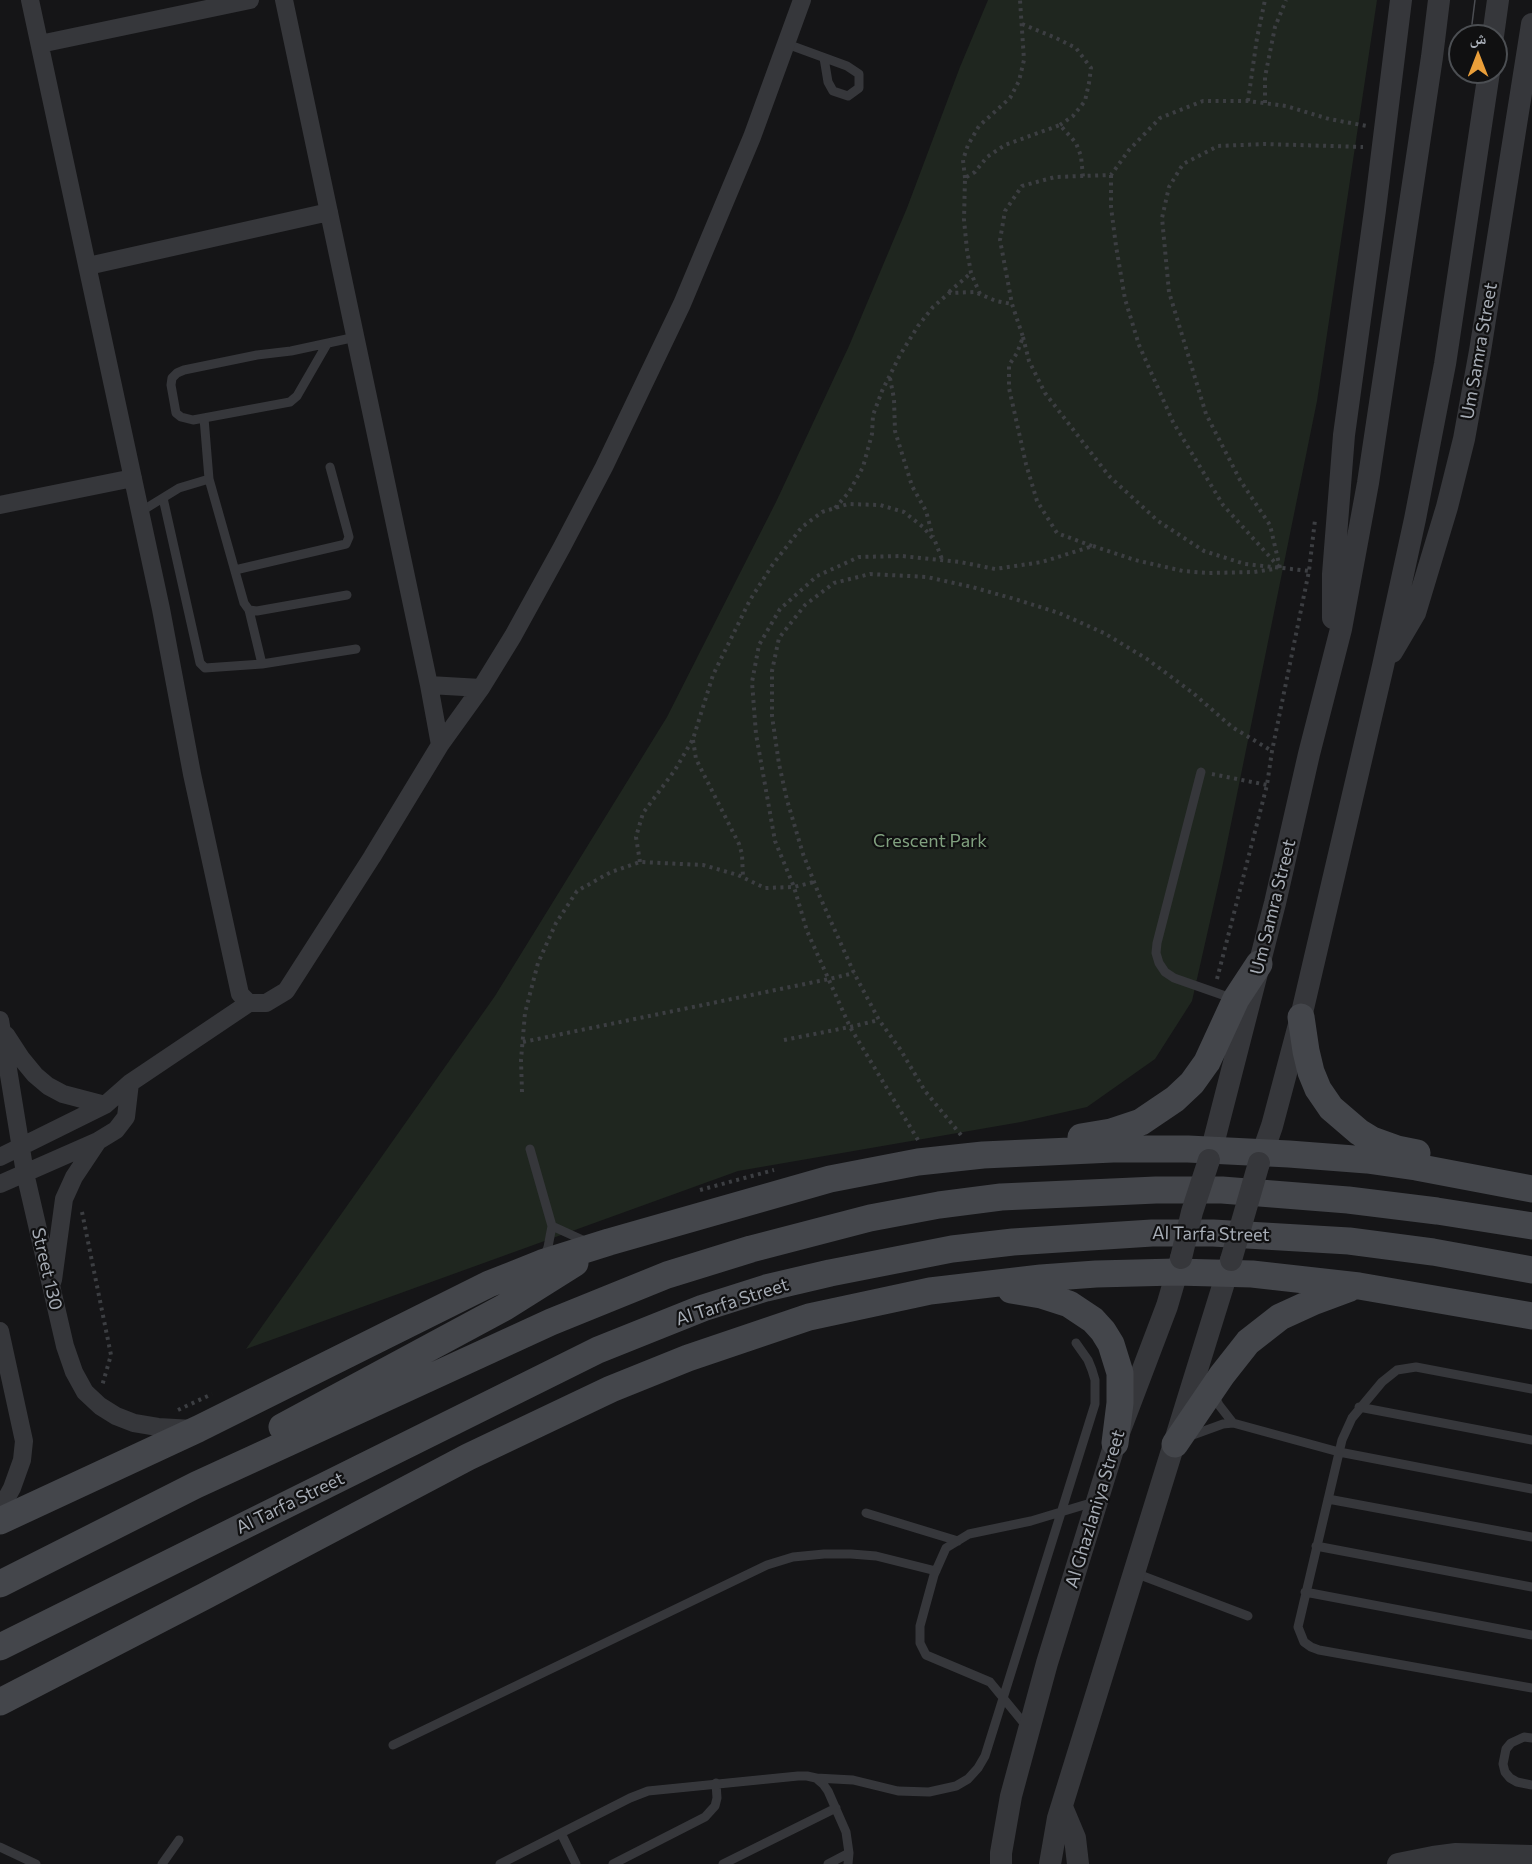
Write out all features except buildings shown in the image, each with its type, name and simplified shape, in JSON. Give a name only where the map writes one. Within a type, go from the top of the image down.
[{"type":"main road","points":[[1035,1152],[1056,1143],[1111,1132],[1141,1122],[1175,1099],[1192,1083],[1207,1062],[1225,995],[1259,964]]},
{"type":"main road","points":[[1301,1017],[1306,1052],[1318,1089],[1331,1108],[1346,1122],[1372,1140],[1441,1160],[1476,1178]]},
{"type":"main road","points":[[0,1521],[198,1429],[489,1284],[542,1263],[603,1244],[830,1179],[918,1162],[983,1155],[1113,1149],[1188,1149],[1210,1155],[1366,1160],[1532,1189]]},
{"type":"main road","points":[[0,1584],[196,1485],[551,1322],[667,1275],[751,1249],[881,1216],[1001,1197],[1156,1190],[1222,1190],[1347,1200],[1532,1226]]},
{"type":"main road","name":"Al Tarfa Street","points":[[0,1647],[598,1350],[704,1308],[777,1286],[952,1249],[1013,1242],[1152,1233],[1278,1235],[1349,1241],[1433,1252],[1532,1270]]},
{"type":"main road","points":[[196,1485],[245,1450],[297,1418],[505,1307],[603,1244]]},
{"type":"main road","points":[[0,1702],[216,1591],[468,1457],[611,1389],[688,1358],[808,1317],[930,1291],[1178,1265],[1229,1267],[1454,1301],[1532,1316]]},
{"type":"main road","points":[[986,1285],[1041,1295],[1069,1304],[1093,1320],[1103,1331],[1111,1344],[1120,1373],[1120,1403],[1115,1443]]},
{"type":"main road","points":[[1175,1444],[1212,1389],[1248,1342],[1280,1317],[1315,1301],[1359,1286]]},
{"type":"street","points":[[30,0],[161,609],[192,774],[240,994],[249,1003]]},
{"type":"street","points":[[40,44],[250,0]]},
{"type":"street","points":[[284,0],[440,745]]},
{"type":"street","points":[[0,1157],[105,1105],[130,1083],[249,1003],[266,1003],[286,992],[440,745],[481,688],[513,636],[562,547],[644,386],[718,221],[752,137],[802,0]]},
{"type":"street","name":"Um Samra Street","points":[[1335,652],[1332,585],[1340,470],[1401,0]]},
{"type":"street","name":"Um Samra Street","points":[[1210,1155],[1341,629],[1368,483],[1439,0]]},
{"type":"street","points":[[1495,24],[1498,0]]},
{"type":"street","name":"Um Samra Street","points":[[1383,666],[1415,613],[1447,507],[1464,439],[1532,24]]},
{"type":"street","name":"Um Samra Street","points":[[1262,1158],[1301,1017],[1415,519],[1445,364],[1487,84]]},
{"type":"street","points":[[88,266],[329,212]]},
{"type":"street","points":[[0,505],[133,478]]},
{"type":"street","points":[[429,685],[481,688]]},
{"type":"street","points":[[1,1024],[21,1058],[48,1086],[63,1094],[105,1105]]},
{"type":"street","name":"Street 130","points":[[1,1024],[24,1173],[64,1346],[74,1372],[85,1392],[100,1406],[116,1416],[134,1423],[158,1427],[198,1429]]},
{"type":"street","points":[[0,1184],[98,1141],[116,1130],[126,1116],[130,1083]]},
{"type":"street","points":[[51,1291],[60,1219],[68,1190],[98,1141]]},
{"type":"street","name":"Al Ghazlaniya Street","points":[[998,1860],[1011,1796],[1029,1729],[1097,1502],[1115,1443],[1167,1306],[1210,1155]]},
{"type":"street","points":[[1050,1864],[1058,1818],[1262,1158]]},
{"type":"street","points":[[0,1331],[24,1441],[22,1460],[12,1488],[0,1510]]},
{"type":"street","points":[[1062,1807],[1075,1838],[1078,1864]]},
{"type":"street","points":[[1398,1864],[1456,1854],[1532,1856]]},
{"type":"lane","points":[[787,44],[848,66],[859,74],[859,88],[848,96],[833,91],[828,82],[824,58]]},
{"type":"lane","points":[[327,344],[297,396],[290,402],[194,420],[181,417],[176,413],[172,378],[184,370],[356,337]]},
{"type":"lane","points":[[204,418],[209,479],[244,603],[249,610],[262,664]]},
{"type":"lane","points":[[235,570],[346,544],[349,537],[330,467]]},
{"type":"lane","points":[[140,512],[179,488],[209,479]]},
{"type":"lane","points":[[163,498],[200,663],[205,668],[262,664],[357,649]]},
{"type":"lane","points":[[249,610],[257,611],[346,595]]},
{"type":"lane","points":[[1201,772],[1156,953],[1165,972],[1174,978],[1225,995]]},
{"type":"lane","points":[[530,1149],[552,1226],[542,1263]]},
{"type":"lane","points":[[552,1226],[574,1238],[603,1244]]},
{"type":"lane","points":[[500,1864],[639,1794],[657,1789],[807,1776],[853,1780],[914,1793],[956,1786],[968,1779],[985,1756],[1095,1404],[1095,1380],[1092,1370],[1076,1342]]},
{"type":"lane","points":[[1532,1389],[1416,1367],[1407,1367],[1389,1375],[1359,1407],[1346,1429],[1298,1627],[1304,1642],[1311,1647],[1532,1688]]},
{"type":"lane","points":[[1212,1389],[1233,1423]]},
{"type":"lane","points":[[1359,1407],[1532,1440]]},
{"type":"lane","points":[[1175,1444],[1199,1432],[1233,1423],[1339,1452],[1532,1489]]},
{"type":"lane","points":[[1328,1499],[1532,1538]]},
{"type":"lane","points":[[1029,1729],[990,1682],[926,1655],[920,1643],[920,1626],[936,1571],[946,1548],[969,1534],[1031,1521],[1097,1502]]},
{"type":"lane","points":[[866,1513],[958,1541]]},
{"type":"lane","points":[[1316,1546],[1532,1587]]},
{"type":"lane","points":[[393,1745],[767,1565],[793,1557],[851,1554],[876,1556],[936,1571]]},
{"type":"lane","points":[[1135,1573],[1248,1616]]},
{"type":"lane","points":[[1305,1592],[1532,1635]]},
{"type":"lane","points":[[1532,1738],[1524,1737],[1510,1743],[1506,1749],[1503,1764],[1510,1778],[1532,1785]]},
{"type":"lane","points":[[816,1778],[823,1784],[846,1832],[848,1864]]},
{"type":"lane","points":[[612,1864],[705,1817],[715,1806],[716,1783]]},
{"type":"lane","points":[[723,1864],[836,1808]]},
{"type":"lane","points":[[561,1833],[576,1864]]},
{"type":"lane","points":[[162,1864],[179,1840]]},
{"type":"lane","points":[[0,1847],[36,1864]]},
{"type":"lane","points":[[828,1864],[849,1853]]},
{"type":"path","points":[[981,295],[971,273],[967,250],[963,160],[968,145],[979,126],[1010,98],[1019,81],[1023,60],[1020,0]]},
{"type":"path","points":[[1248,101],[1265,0]]},
{"type":"path","points":[[1265,103],[1265,77],[1275,27],[1286,0]]},
{"type":"path","points":[[965,178],[975,172],[987,157],[1005,145],[1060,125],[1073,116],[1085,101],[1090,69],[1076,48],[1022,24]]},
{"type":"path","points":[[1280,568],[1222,505],[1173,422],[1139,345],[1125,299],[1116,246],[1111,207],[1111,175],[1129,150],[1160,118],[1203,101],[1248,101],[1286,106],[1329,119],[1366,126]]},
{"type":"path","points":[[1060,125],[1076,143],[1081,156],[1083,177]]},
{"type":"path","points":[[1280,568],[1270,525],[1240,480],[1206,414],[1169,292],[1162,218],[1169,187],[1183,164],[1218,146],[1265,144],[1365,148]]},
{"type":"path","points":[[1111,175],[1055,177],[1022,186],[1005,211],[1000,240],[1012,304],[1029,361],[1045,393],[1109,476],[1158,521],[1204,551],[1245,564],[1309,571]]},
{"type":"path","points":[[835,508],[849,492],[863,466],[872,434],[873,415],[882,390],[900,355],[933,307],[971,273]]},
{"type":"path","points":[[949,293],[975,292],[996,301],[1012,304]]},
{"type":"path","points":[[1023,337],[1009,365],[1009,388],[1037,501],[1057,533],[1135,560],[1183,571],[1254,572],[1280,568]]},
{"type":"path","points":[[890,377],[894,399],[895,430],[912,486],[926,511],[933,539],[942,560]]},
{"type":"path","points":[[640,862],[636,837],[643,813],[675,770],[693,739],[713,675],[750,600],[773,564],[802,527],[822,512],[848,504],[880,505],[904,512],[923,526],[933,539]]},
{"type":"path","points":[[920,1143],[850,1027],[807,931],[794,887],[775,841],[756,734],[752,682],[759,645],[780,609],[816,576],[859,558],[902,556],[995,569],[1042,562],[1093,546],[1090,545]]},
{"type":"path","points":[[963,1138],[925,1091],[900,1049],[879,1020],[842,950],[803,854],[787,800],[772,716],[772,671],[779,638],[805,605],[834,584],[870,574],[927,577],[972,587],[1059,614],[1104,633],[1156,666],[1193,693],[1232,727],[1272,751],[1268,785],[1225,995]]},
{"type":"path","points":[[693,739],[696,759],[703,775],[739,844],[744,878]]},
{"type":"path","points":[[1201,772],[1268,785]]},
{"type":"path","points":[[522,1092],[521,1060],[525,1013],[538,963],[556,923],[577,891],[612,872],[640,862],[703,866],[744,878],[765,888],[794,887],[814,882]]},
{"type":"path","points":[[523,1042],[854,973]]},
{"type":"path","points":[[784,1040],[879,1020]]},
{"type":"path","points":[[68,1190],[78,1196],[111,1355],[101,1387],[108,1393]]},
{"type":"green space","name":"Crescent Park","points":[[988,0],[1377,0],[1317,401],[1222,868],[1192,1001],[1155,1059],[1087,1107],[1021,1122],[738,1171],[246,1349],[495,996],[667,717],[776,502],[849,346],[907,208]]},
{"type":"tram line","points":[[1472,24],[1475,0]]}]
